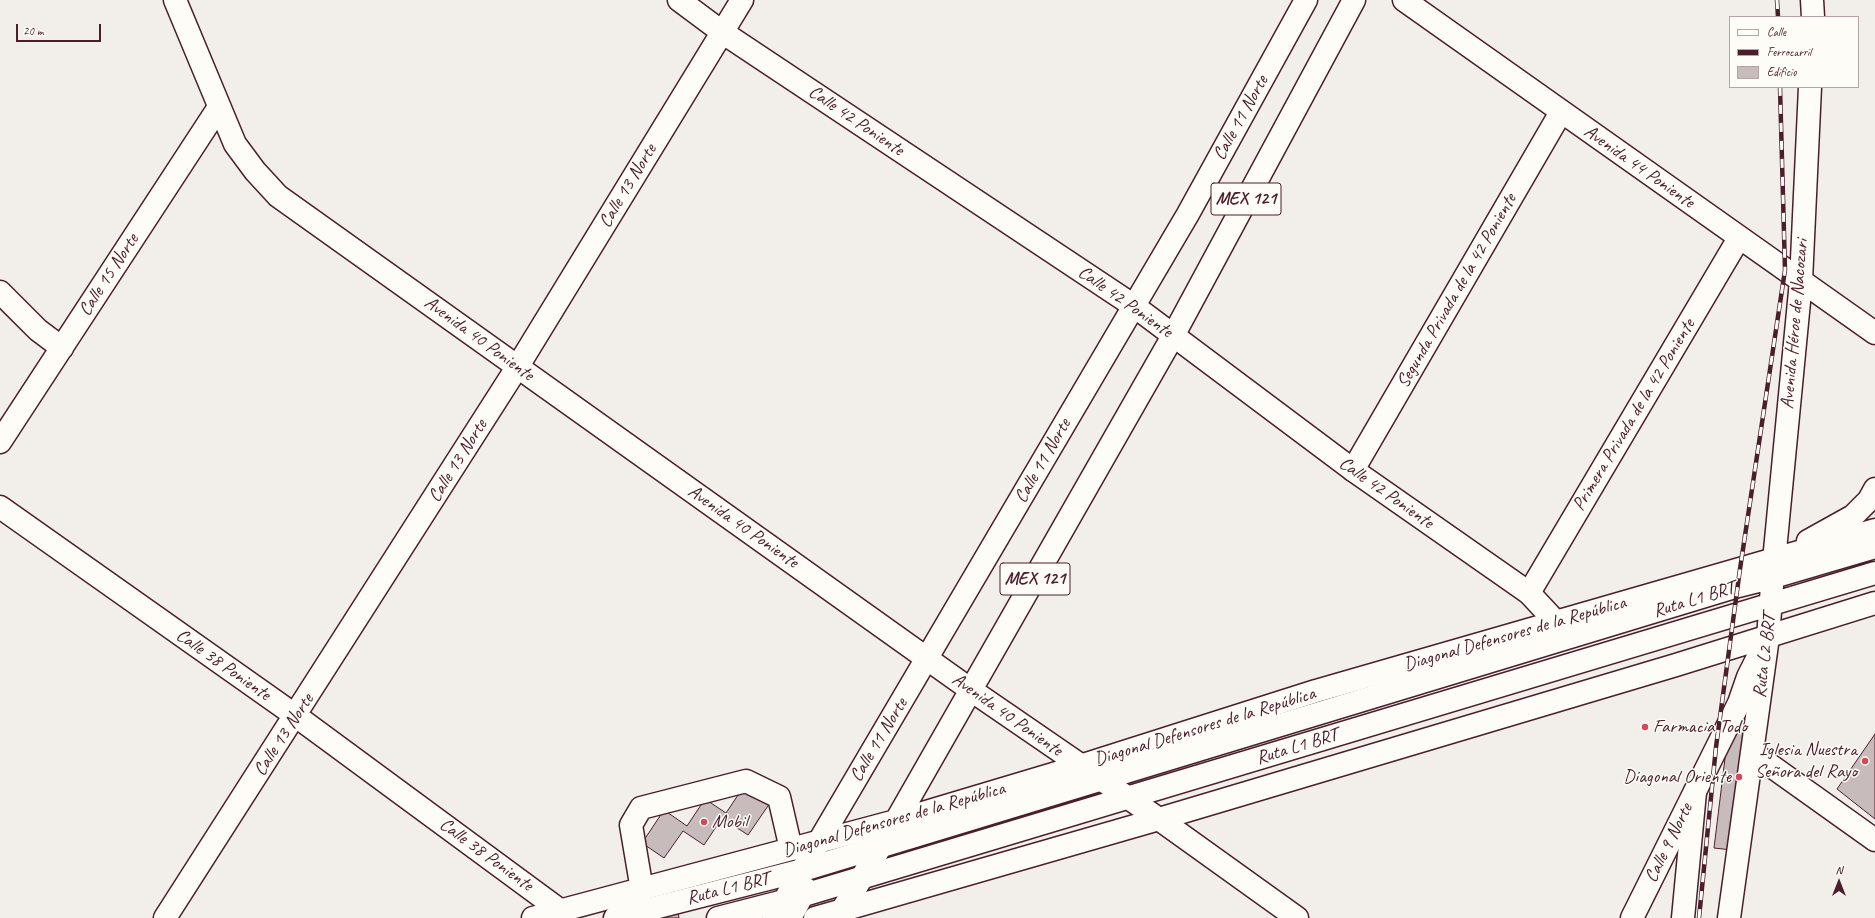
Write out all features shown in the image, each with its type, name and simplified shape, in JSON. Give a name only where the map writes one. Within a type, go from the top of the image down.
[{"type":"main road","name":"Avenida 40 Poniente","points":[[175,0],[235,144],[255,171],[278,196],[971,690],[1126,798],[1159,819],[1297,918]]},
{"type":"main road","name":"Calle 42 Poniente","points":[[679,0],[722,32],[1134,306],[1353,470],[1529,593],[1556,622]]},
{"type":"main road","name":"Calle 13 Norte","points":[[166,918],[518,366],[742,0]]},
{"type":"main road","name":"Calle 11 Norte","points":[[788,908],[812,867],[818,842],[1188,214],[1306,0]]},
{"type":"main road","name":"MEX 121","points":[[896,821],[1173,336],[1354,0]]},
{"type":"main road","name":"Avenida 44 Poniente","points":[[1404,0],[1739,238],[1875,332]]},
{"type":"main road","points":[[1812,0],[1812,16]]},
{"type":"main road","name":"Avenida Héroe de Nacozari","points":[[1774,569],[1801,281],[1810,88]]},
{"type":"main road","name":"Calle 15 Norte","points":[[0,442],[219,107]]},
{"type":"main road","name":"Segunda Privada de la 42 Poniente","points":[[1353,470],[1561,112]]},
{"type":"main road","name":"Primera Privada de la 42 Poniente","points":[[1529,593],[1739,238]]},
{"type":"main road","points":[[0,292],[38,330],[62,348]]},
{"type":"main road","points":[[1774,569],[1853,516],[1869,500],[1875,489]]},
{"type":"main road","name":"Calle 38 Poniente","points":[[0,507],[296,716],[561,911]]},
{"type":"main road","name":"Diagonal Defensores de la República","points":[[533,918],[896,821],[1080,766],[1316,691],[1556,622],[1774,569],[1875,530]]},
{"type":"main road","name":"Ruta L1 BRT","points":[[615,918],[812,867],[1738,586],[1774,569],[1875,547]]},
{"type":"main road","name":"Ruta L2 BRT","points":[[1729,918],[1768,638],[1774,569]]},
{"type":"main road","name":"Ruta L1 BRT","points":[[718,918],[788,908],[862,877],[1875,573]]},
{"type":"main road","points":[[815,918],[839,915],[1768,638],[1875,603]]},
{"type":"main road","name":"Calle 9 Norte","points":[[1632,918],[1739,703],[1748,677],[1768,638]]},
{"type":"main road","points":[[1753,753],[1875,840]]},
{"type":"main road","points":[[642,890],[631,825],[641,808],[746,782],[779,797],[791,850]]},
{"type":"main road","points":[[1682,918],[1695,790]]},
{"type":"main road","points":[[839,915],[896,821]]},
{"type":"building","points":[[1729,726],[1748,729],[1732,850],[1714,848]]},
{"type":"building","name":"Iglesia Nuestra Señora del Rayo","points":[[1875,734],[1875,819],[1837,789]]},
{"type":"building","name":"Mobil","points":[[744,786],[770,803],[748,835],[722,818],[704,845],[683,831],[664,858],[642,843],[664,810],[687,826],[705,799],[726,813]]},
{"type":"building","points":[[677,907],[679,918],[631,918]]},
{"type":"railway","points":[[1777,0],[1778,16]]},
{"type":"railway","points":[[1699,918],[1716,747],[1740,569],[1785,270],[1780,88]]},
{"type":"place","name":"Farmacia Todo","points":[[1645,727]]},
{"type":"place","name":"Iglesia Nuestra Señora del Rayo","points":[[1865,761]]},
{"type":"place","name":"Diagonal Oriente","points":[[1739,777]]},
{"type":"place","name":"Mobil","points":[[704,822]]}]
